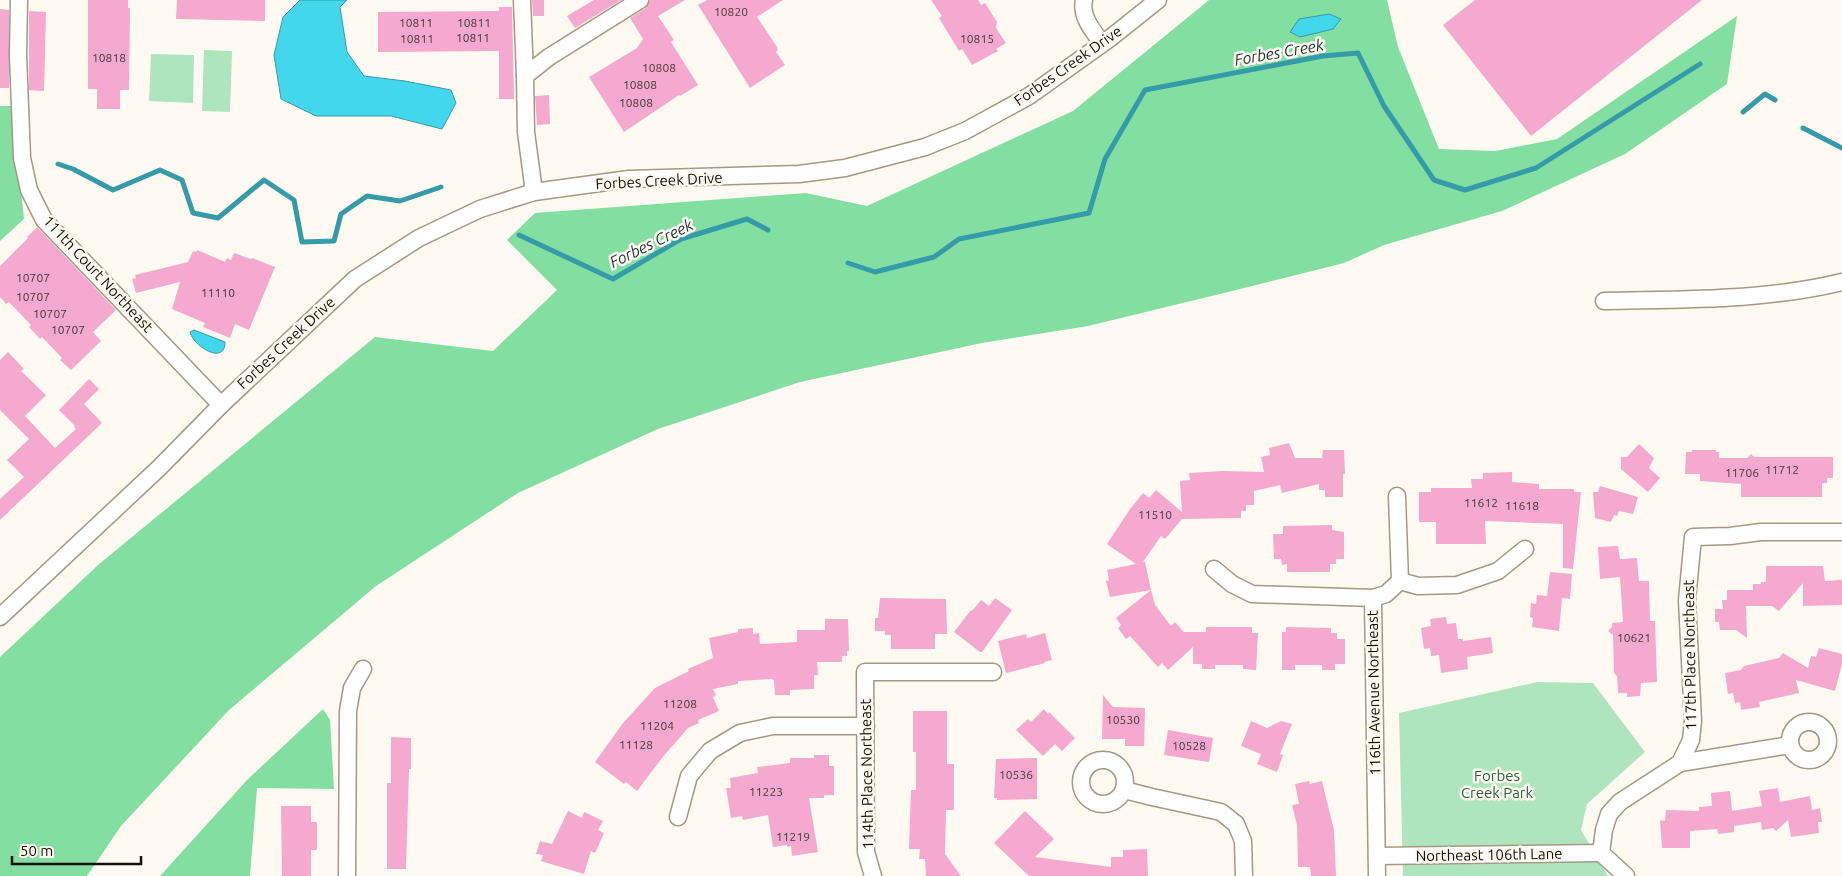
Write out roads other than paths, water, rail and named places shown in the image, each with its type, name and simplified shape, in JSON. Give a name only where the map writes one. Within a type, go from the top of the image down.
[{"type":"street","name":"111th Court Northeast","points":[[19,0],[18,55],[22,158],[29,190],[44,220],[222,405]]},
{"type":"street","points":[[522,0],[526,132],[534,192]]},
{"type":"street","points":[[524,76],[549,57],[640,0]]},
{"type":"street","points":[[1084,0],[1082,7],[1088,24],[1102,43]]},
{"type":"street","name":"Forbes Creek Drive","points":[[0,617],[159,468],[222,405],[355,279],[419,238],[480,209],[534,192],[629,179],[799,174],[845,168],[925,147],[965,131],[1030,96],[1158,0]]},
{"type":"street","points":[[1604,301],[1714,299],[1810,290],[1842,282]]},
{"type":"street","points":[[1397,496],[1400,581],[1418,586],[1457,585],[1498,571],[1524,549]]},
{"type":"street","name":"117th Place Northeast","points":[[1680,763],[1691,740],[1693,722],[1687,600],[1693,537],[1730,536],[1761,532],[1842,532]]},
{"type":"street","points":[[1214,569],[1232,584],[1252,594],[1373,598]]},
{"type":"street","name":"116th Avenue Northeast","points":[[1378,876],[1373,598],[1386,594],[1400,581]]},
{"type":"street","points":[[347,876],[348,711],[352,688],[363,669]]},
{"type":"street","name":"114th Place Northeast","points":[[873,876],[866,852],[865,672],[993,672]]},
{"type":"street","points":[[678,817],[689,776],[710,751],[740,733],[773,726],[866,726]]},
{"type":"street","points":[[1626,876],[1601,853],[1604,830],[1609,814],[1620,802],[1680,763],[1790,745]]},
{"type":"street","points":[[1124,790],[1222,812],[1236,824],[1242,841],[1244,876]]},
{"type":"street","name":"Northeast 106th Lane","points":[[1377,856],[1601,853]]},
{"type":"water","points":[[300,0],[347,0],[340,7],[347,52],[364,76],[405,81],[451,90],[456,103],[442,129],[391,116],[316,116],[281,99],[274,55],[283,17]]},
{"type":"water","points":[[1329,14],[1341,19],[1333,29],[1300,37],[1290,32],[1299,19]]},
{"type":"water","points":[[194,330],[225,342],[224,349],[220,353],[215,353],[202,348],[192,337],[190,332]]},
{"type":"waterway","name":"Forbes Creek","points":[[848,263],[875,272],[934,257],[959,239],[1089,213],[1105,159],[1145,90],[1323,56],[1358,53],[1384,106],[1434,180],[1465,190],[1536,168],[1700,64]]},
{"type":"waterway","name":"Forbes Creek","points":[[1743,112],[1765,94],[1775,100]]},
{"type":"waterway","name":"Forbes Creek","points":[[1803,128],[1842,148]]},
{"type":"waterway","name":"Forbes Creek","points":[[58,164],[73,169],[113,190],[160,170],[182,180],[193,213],[218,218],[264,180],[294,200],[302,242],[334,241],[341,214],[367,196],[400,201],[441,187]]},
{"type":"waterway","name":"Forbes Creek","points":[[519,235],[613,279],[681,239],[747,219],[768,230]]},
{"type":"park label","name":"Forbes Creek Park","points":[[1497,784]]}]
